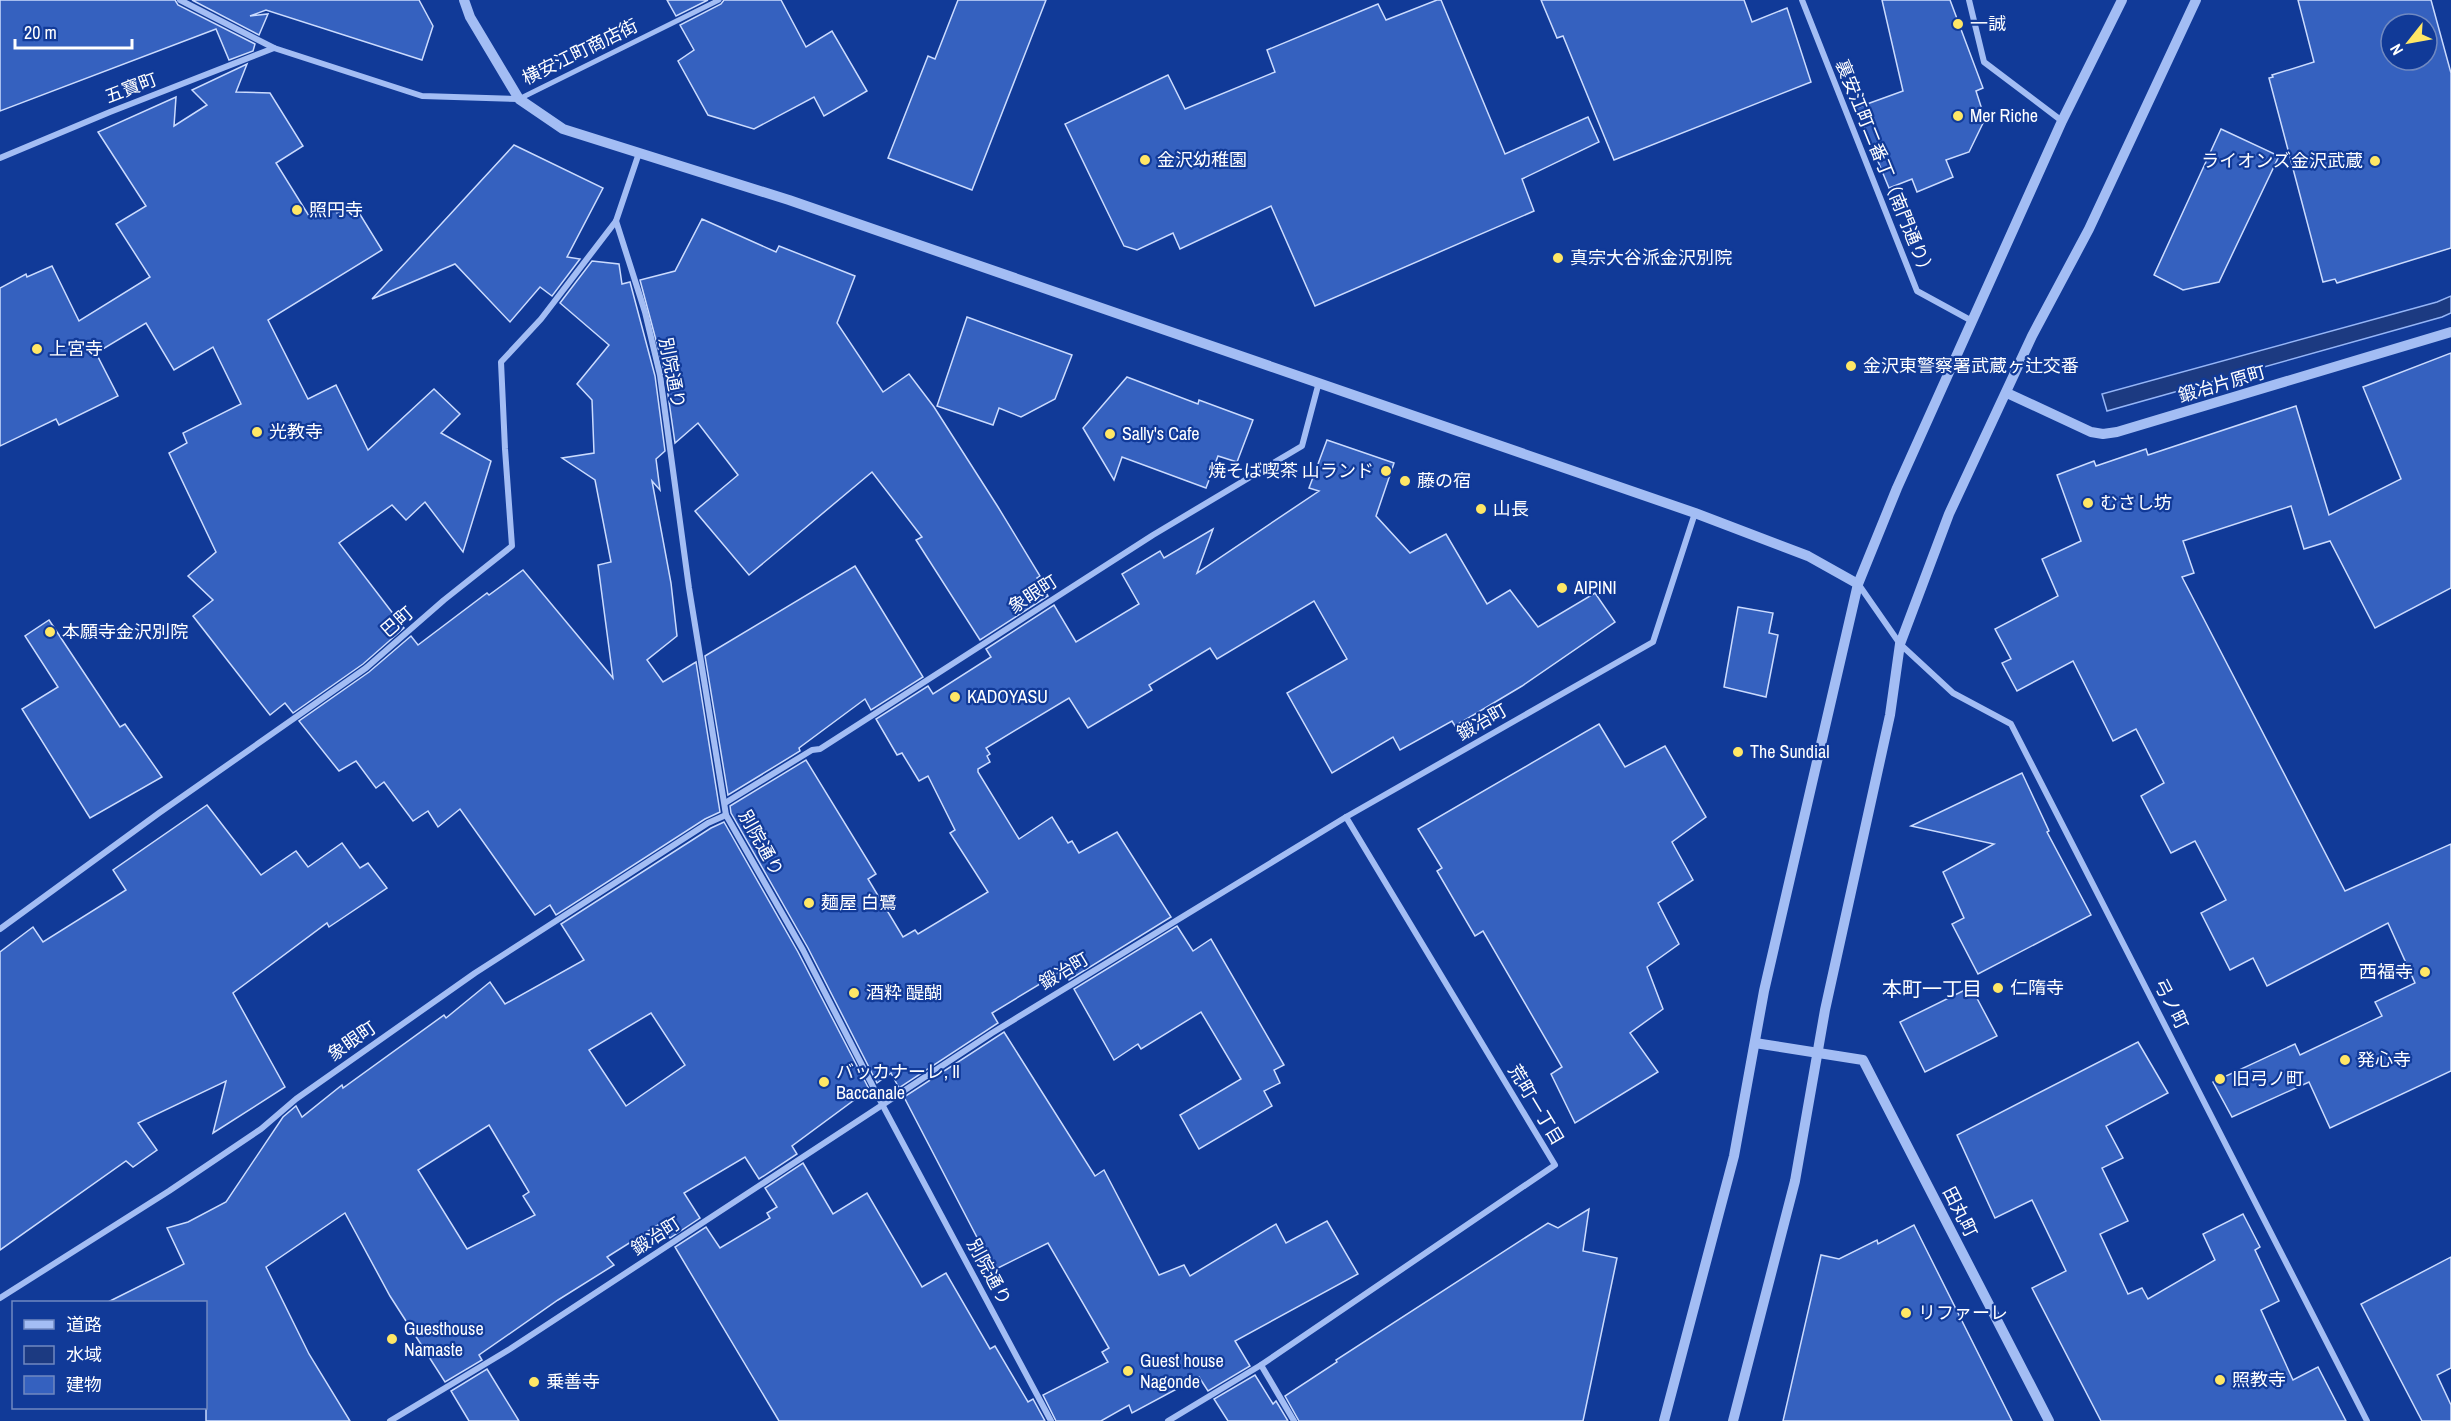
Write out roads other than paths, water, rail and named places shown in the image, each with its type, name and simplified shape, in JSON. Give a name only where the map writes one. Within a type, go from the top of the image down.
[{"type":"street","points":[[180,0],[274,48],[422,96],[519,99]]},
{"type":"street","points":[[464,0],[470,17],[519,99],[563,129],[789,200],[1695,513],[1808,556],[1858,584]]},
{"type":"street","name":"横安江町商店街","points":[[519,99],[719,0]]},
{"type":"street","name":"裏安江町二番丁（南門通り）","points":[[1802,0],[1917,291],[1972,321]]},
{"type":"street","points":[[1969,0],[1984,62],[2062,121]]},
{"type":"street","points":[[1664,1421],[1734,1156],[1764,991],[1858,584],[1896,488],[2062,121],[2122,0]]},
{"type":"street","points":[[1733,1421],[1795,1181],[1817,1053],[1890,715],[1900,644],[1949,514],[2032,336],[2089,229],[2196,0]]},
{"type":"street","name":"五寶町","points":[[0,158],[274,48]]},
{"type":"street","points":[[616,221],[639,153]]},
{"type":"street","name":"別院通り","points":[[616,221],[645,312],[660,375],[689,588],[726,814],[803,950],[883,1106],[1051,1421]]},
{"type":"street","name":"巴町","points":[[0,929],[159,813],[366,668],[444,600],[512,546],[504,449],[501,362],[541,319],[616,221]]},
{"type":"street","name":"鍛冶片原町","points":[[2007,393],[2091,432],[2103,434],[2117,432],[2451,332]]},
{"type":"street","name":"象眼町","points":[[725,803],[812,750],[820,749],[1154,535],[1302,446],[1319,382]]},
{"type":"street","name":"鍛冶町","points":[[390,1421],[510,1349],[992,1033],[1346,817],[1653,642],[1695,513]]},
{"type":"street","name":"弓ノ町","points":[[1858,584],[1900,644],[1953,693],[2012,724],[2367,1421]]},
{"type":"street","name":"象眼町","points":[[0,1299],[261,1129],[296,1099],[475,973],[708,823],[726,814]]},
{"type":"street","name":"荒町一丁目","points":[[1261,1365],[1555,1165],[1346,817]]},
{"type":"street","points":[[1755,1044],[1817,1053]]},
{"type":"street","name":"田丸町","points":[[1817,1053],[1863,1060],[2049,1421]]},
{"type":"street","points":[[1168,1421],[1261,1365],[1294,1421]]},
{"type":"water","points":[[2451,296],[2451,313],[2442,317],[2107,411],[2102,394],[2437,302]]},
{"type":"place","name":"一誠","points":[[1958,24]]},
{"type":"place","name":"Mer Riche","points":[[1958,116]]},
{"type":"place","name":"金沢幼稚園","points":[[1145,160]]},
{"type":"place","name":"ライオンズ金沢武蔵","points":[[2375,161]]},
{"type":"place","name":"照円寺","points":[[297,210]]},
{"type":"place","name":"真宗大谷派金沢別院","points":[[1558,258]]},
{"type":"place","name":"上宮寺","points":[[37,349]]},
{"type":"place","name":"金沢東警察署武蔵ヶ辻交番","points":[[1851,366]]},
{"type":"place","name":"光教寺","points":[[257,432]]},
{"type":"place","name":"Sally's Cafe","points":[[1110,434]]},
{"type":"place","name":"焼そば喫茶 山ランド","points":[[1386,471]]},
{"type":"place","name":"藤の宿","points":[[1405,481]]},
{"type":"place","name":"むさし坊","points":[[2088,503]]},
{"type":"place","name":"山長","points":[[1481,509]]},
{"type":"place","name":"AIPINI","points":[[1562,588]]},
{"type":"place","name":"本願寺金沢別院","points":[[50,632]]},
{"type":"place","name":"KADOYASU","points":[[955,697]]},
{"type":"place","name":"The Sundial","points":[[1738,752]]},
{"type":"place","name":"麺屋 白鷺","points":[[809,903]]},
{"type":"place","name":"西福寺","points":[[2425,972]]},
{"type":"place","name":"仁隋寺","points":[[1998,988]]},
{"type":"place","name":"酒粋 醍醐","points":[[854,993]]},
{"type":"place","name":"発心寺","points":[[2345,1060]]},
{"type":"place","name":"旧弓ノ町","points":[[2220,1079]]},
{"type":"place","name":"バッカナーレ, Il Baccanale","points":[[824,1082]]},
{"type":"place","name":"リファーレ","points":[[1906,1313]]},
{"type":"place","name":"Guesthouse Namaste","points":[[392,1339]]},
{"type":"place","name":"Guest house Nagonde","points":[[1128,1371]]},
{"type":"place","name":"照教寺","points":[[2220,1380]]},
{"type":"place","name":"乗善寺","points":[[534,1382]]},
{"type":"district","name":"本町一丁目","points":[[1932,989]]}]
